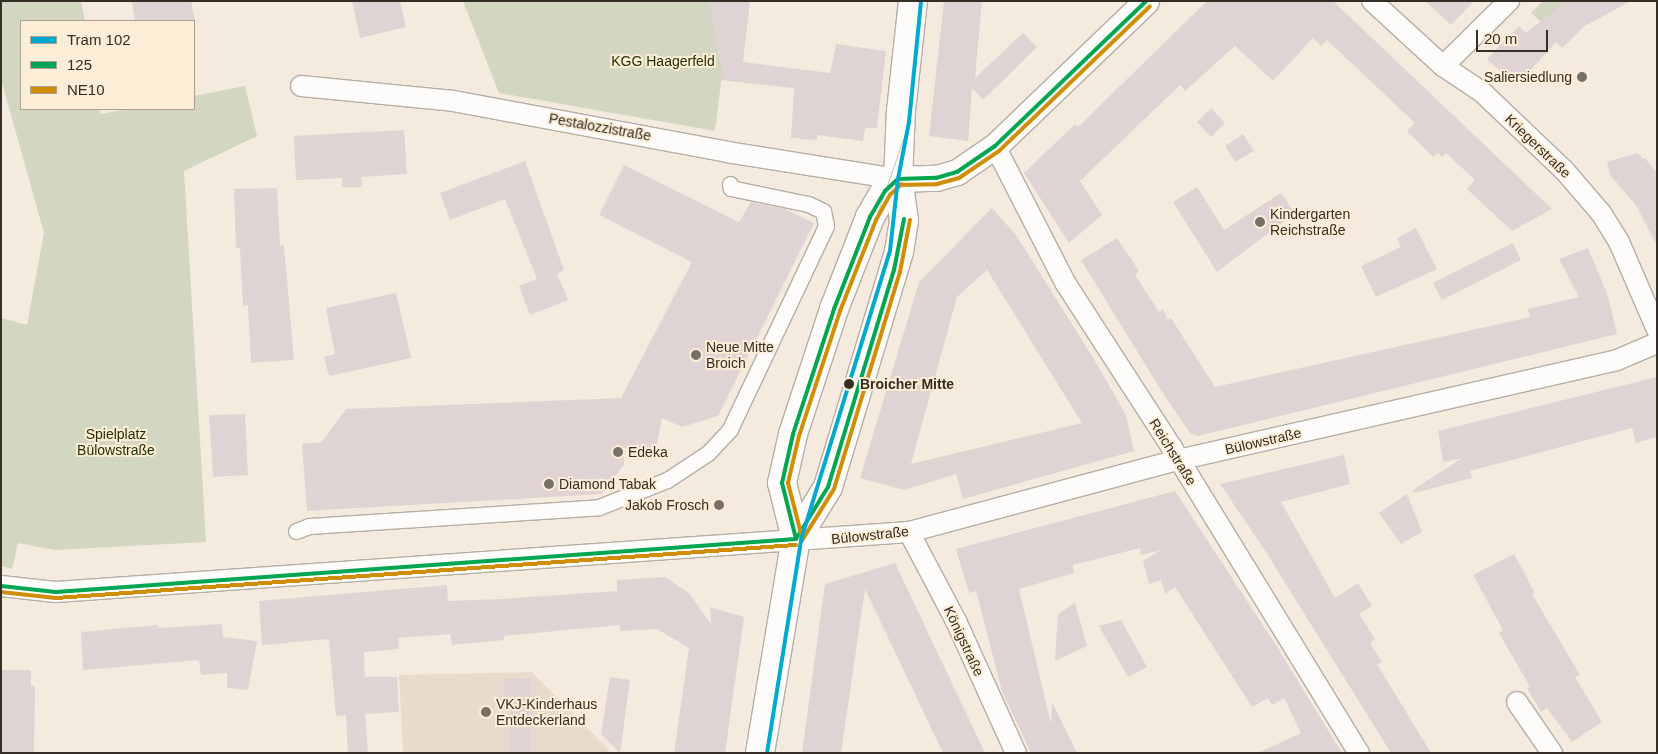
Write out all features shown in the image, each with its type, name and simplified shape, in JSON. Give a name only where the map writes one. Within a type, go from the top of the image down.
[{"type":"main road","points":[[760,753],[796,539],[828,487],[894,270],[904,220],[898,179],[901,111],[914,1]]},
{"type":"main road","points":[[796,539],[782,483],[793,434],[870,217],[885,191],[898,179]]},
{"type":"street","points":[[898,179],[936,178],[957,172],[995,146],[1146,1]]},
{"type":"street","name":"Kriegerstraße","points":[[1372,1],[1444,66],[1482,92],[1564,170],[1601,213],[1619,242],[1657,330]]},
{"type":"street","points":[[1444,66],[1509,1]]},
{"type":"street","name":"Pestalozzistraße","points":[[301,86],[453,101],[727,152],[898,179]]},
{"type":"street","name":"Reichstraße","points":[[995,146],[1066,284],[1178,460],[1359,753]]},
{"type":"street","points":[[296,531],[309,526],[600,508],[667,480],[708,454],[730,429],[826,226],[824,211],[808,204],[731,188],[730,184]]},
{"type":"street","name":"Bülowstraße","points":[[1,586],[56,592],[796,539],[860,538],[909,532],[1178,460],[1617,360],[1657,343]]},
{"type":"street","name":"Königstraße","points":[[909,532],[956,621],[1016,753]]},
{"type":"street","points":[[1517,702],[1552,753]]},
{"type":"shaded area","name":"VKJ-Kinderhaus Entdeckerland","points":[[532,672],[608,749],[608,753],[403,753],[399,675]]},
{"type":"green space","name":"Spielplatz Bülowstraße","points":[[1,1],[81,1],[85,20],[20,20],[20,110],[100,110],[101,114],[123,110],[195,110],[195,96],[245,86],[257,136],[184,171],[206,542],[55,550],[18,543],[12,569],[1,566],[1,318],[27,325],[44,233],[1,79]]},
{"type":"green space","name":"KGG Haagerfeld","points":[[463,1],[731,1],[715,131],[499,93]]},
{"type":"green space","points":[[1543,1],[1566,1],[1542,23],[1531,13]]},
{"type":"building","points":[[132,1],[191,1],[195,20],[135,20]]},
{"type":"building","points":[[352,1],[400,1],[406,27],[360,38]]},
{"type":"building","points":[[709,1],[750,1],[743,62],[830,73],[836,44],[886,51],[877,128],[865,128],[863,141],[817,135],[817,140],[791,138],[794,88],[721,80],[723,65],[720,65]]},
{"type":"building","points":[[944,1],[982,1],[975,78],[1023,33],[1037,47],[983,100],[972,88],[968,141],[929,136]]},
{"type":"building","points":[[1207,1],[1333,1],[1552,209],[1512,231],[1467,189],[1475,180],[1446,153],[1442,157],[1438,153],[1433,157],[1407,131],[1415,123],[1327,40],[1321,46],[1313,38],[1273,81],[1235,46],[1185,91],[1180,85],[1080,181],[1102,215],[1069,243],[1024,173],[1075,124],[1078,127]]},
{"type":"building","points":[[1425,1],[1474,1],[1451,25]]},
{"type":"building","points":[[1567,1],[1631,1],[1585,26],[1562,48],[1556,42],[1516,86],[1487,59],[1519,26],[1526,33]]},
{"type":"building","points":[[1211,108],[1225,123],[1211,137],[1197,122]]},
{"type":"building","points":[[404,130],[407,174],[361,177],[362,187],[342,187],[342,178],[296,180],[294,136]]},
{"type":"building","points":[[1243,134],[1254,151],[1235,162],[1225,146]]},
{"type":"building","points":[[1637,153],[1643,159],[1645,158],[1657,173],[1657,246],[1636,205],[1610,175],[1607,162]]},
{"type":"building","points":[[525,161],[564,270],[557,274],[568,300],[530,315],[519,286],[537,279],[505,199],[450,220],[440,193]]},
{"type":"building","name":"Neue Mitte Broich","points":[[624,165],[739,222],[751,202],[785,209],[814,223],[718,416],[682,427],[662,418],[657,445],[645,451],[624,448],[624,465],[601,494],[307,511],[302,444],[322,442],[346,409],[621,398],[692,262],[599,215]]},
{"type":"building","name":"Kindergarten Reichstraße","points":[[1197,187],[1224,230],[1281,193],[1295,213],[1217,272],[1173,202]]},
{"type":"building","points":[[277,188],[280,246],[284,245],[294,360],[251,363],[248,305],[243,306],[240,248],[236,248],[234,189]]},
{"type":"building","points":[[992,208],[1016,235],[1095,361],[1126,415],[1134,451],[963,499],[956,474],[904,490],[860,478],[919,282]],"holes":[[[987,270],[1082,423],[911,464],[957,297]]]},
{"type":"building","points":[[1416,228],[1437,269],[1376,297],[1361,266],[1401,247],[1397,238]]},
{"type":"building","points":[[1117,238],[1139,271],[1135,275],[1159,312],[1163,309],[1168,320],[1171,318],[1215,387],[1530,317],[1528,309],[1579,297],[1559,259],[1588,248],[1608,296],[1617,334],[1198,436],[1190,433],[1164,395],[1081,260]]},
{"type":"building","points":[[1513,243],[1521,260],[1442,300],[1433,283]]},
{"type":"building","points":[[396,293],[411,358],[329,376],[324,357],[335,354],[326,308]]},
{"type":"building","points":[[1657,377],[1657,437],[1636,443],[1632,428],[1470,471],[1472,478],[1414,493],[1413,490],[1462,458],[1443,462],[1438,431]]},
{"type":"building","points":[[245,414],[248,475],[213,477],[209,415]]},
{"type":"building","points":[[1344,455],[1350,484],[1281,502],[1335,598],[1358,583],[1372,606],[1359,614],[1375,639],[1370,643],[1382,662],[1377,664],[1431,753],[1391,753],[1266,552],[1220,484]]},
{"type":"building","points":[[1175,491],[1274,642],[1342,753],[1258,753],[1301,733],[1284,698],[1272,705],[1268,698],[1252,707],[1175,587],[1165,594],[1161,580],[1149,584],[1143,561],[1161,550],[1141,555],[1140,548],[1073,565],[1074,573],[1019,589],[1051,724],[1052,702],[1077,753],[1031,753],[1002,691],[976,591],[969,593],[956,549]]},
{"type":"building","points":[[1407,494],[1422,532],[1401,544],[1379,513]]},
{"type":"building","points":[[1514,554],[1535,593],[1532,594],[1580,675],[1575,677],[1602,722],[1572,742],[1547,708],[1541,712],[1527,688],[1530,687],[1499,633],[1503,630],[1473,575]]},
{"type":"building","points":[[895,563],[985,753],[943,753],[865,589],[841,753],[802,753],[825,584]]},
{"type":"building","points":[[665,577],[689,593],[711,624],[710,607],[744,617],[725,753],[674,753],[689,648],[657,629],[620,631],[620,625],[504,636],[504,640],[452,645],[450,634],[398,638],[399,649],[364,652],[365,677],[397,677],[399,712],[365,714],[368,753],[348,753],[346,715],[336,716],[329,639],[262,645],[259,601],[447,585],[448,601],[500,599],[617,591],[617,580]]},
{"type":"building","points":[[1075,603],[1087,646],[1055,661],[1058,614]]},
{"type":"building","points":[[1121,620],[1147,667],[1128,677],[1099,626]]},
{"type":"building","points":[[222,624],[223,637],[257,641],[248,690],[227,688],[227,673],[201,675],[199,660],[83,670],[81,632],[158,625],[159,628]]},
{"type":"building","points":[[1,670],[31,670],[31,686],[35,686],[34,753],[1,753]]},
{"type":"building","points":[[610,677],[630,680],[620,753],[601,734]]},
{"type":"building","points":[[504,678],[531,678],[531,753],[509,753],[509,709],[504,709]]},
{"type":"tram line","name":"102","points":[[767,753],[801,540],[890,251],[898,179],[909,122],[921,1]]},
{"type":"tram line","points":[[877,214],[909,122]]},
{"type":"transit line","name":"125","points":[[898,179],[936,178],[957,172],[995,146],[1146,1]]},
{"type":"transit line","name":"NE10","points":[[898,185],[937,184],[959,178],[999,151],[1150,6]]},
{"type":"transit line","name":"125","points":[[796,539],[782,483],[793,434],[834,309],[870,217],[885,191],[898,179]]},
{"type":"transit line","name":"NE10","points":[[802,537],[788,483],[799,436],[840,311],[876,220],[890,195],[902,184]]},
{"type":"transit line","name":"125","points":[[796,539],[828,487],[894,270],[904,219]]},
{"type":"transit line","name":"NE10","points":[[801,542],[834,489],[900,272],[910,220]]},
{"type":"transit line","name":"125","points":[[1,586],[56,592],[796,539]]},
{"type":"transit line","name":"NE10","points":[[1,592],[56,598],[796,545]]},
{"type":"place","name":"Saliersiedlung","points":[[1582,77]]},
{"type":"place","name":"Kindergarten Reichstraße","points":[[1260,222]]},
{"type":"place","name":"Neue Mitte Broich","points":[[696,355]]},
{"type":"place","name":"Broicher Mitte","points":[[849,384]]},
{"type":"place","name":"Edeka","points":[[618,452]]},
{"type":"place","name":"Diamond Tabak","points":[[549,484]]},
{"type":"place","name":"Jakob Frosch","points":[[719,505]]},
{"type":"place","name":"VKJ-Kinderhaus Entdeckerland","points":[[486,712]]}]
